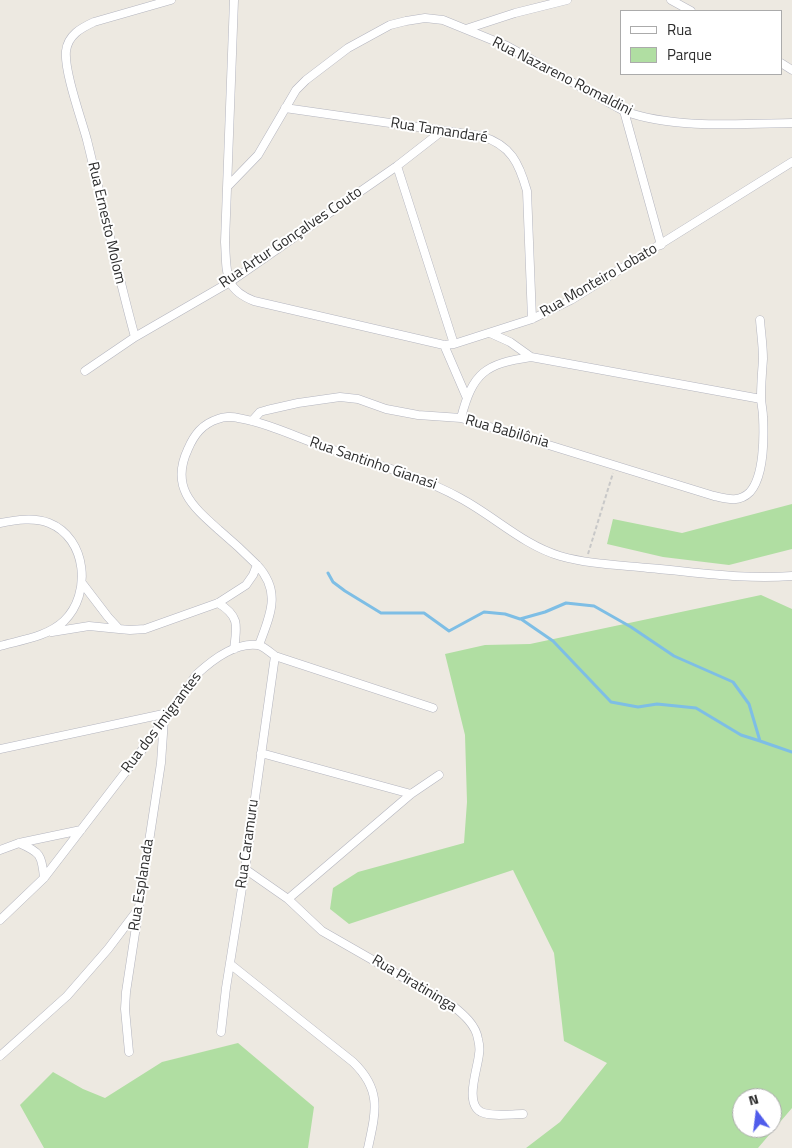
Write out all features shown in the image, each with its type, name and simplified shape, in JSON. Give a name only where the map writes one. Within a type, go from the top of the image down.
[{"type":"street","name":"Rua Ernesto Molom","points":[[134,337],[87,140],[67,66],[66,50],[72,37],[84,27],[171,0]]},
{"type":"street","points":[[230,282],[226,242],[234,0]]},
{"type":"street","points":[[466,29],[567,0]]},
{"type":"street","points":[[671,0],[689,10]]},
{"type":"street","name":"Rua Nazareno Romaldini","points":[[228,186],[258,155],[296,90],[348,48],[390,24],[424,18],[443,20],[508,46],[624,111],[642,118],[731,124],[792,123]]},
{"type":"street","name":"Rua Tamandaré","points":[[285,108],[481,136],[495,140],[507,150],[522,175],[527,191],[532,319]]},
{"type":"street","points":[[624,111],[661,245]]},
{"type":"street","name":"Rua Artur Gonçalves Couto","points":[[134,337],[230,282],[397,166],[442,131]]},
{"type":"street","name":"Rua Monteiro Lobato","points":[[230,282],[235,291],[254,301],[444,345],[454,344],[532,319],[572,300],[792,162]]},
{"type":"street","points":[[397,166],[454,344]]},
{"type":"street","points":[[461,418],[466,396],[484,370],[498,363],[531,358],[761,399],[763,357],[760,320]]},
{"type":"street","points":[[490,334],[510,342],[531,358]]},
{"type":"street","points":[[85,371],[134,337]]},
{"type":"street","points":[[444,345],[466,396]]},
{"type":"street","name":"Rua Babilônia","points":[[252,421],[255,416],[267,410],[298,402],[340,398],[358,399],[386,409],[418,415],[461,418],[731,500],[740,498],[749,492],[758,476],[763,434],[761,399]]},
{"type":"street","name":"Rua Santinho Gianasi","points":[[259,645],[270,612],[273,593],[266,574],[194,507],[185,494],[181,481],[182,466],[186,453],[197,431],[219,418],[235,417],[252,421],[430,482],[484,512],[533,545],[561,556],[586,562],[732,576],[792,576]]},
{"type":"street","points":[[0,524],[32,519],[47,522],[58,527],[71,538],[77,550],[81,564],[82,583],[79,598],[71,613],[63,622],[47,632]]},
{"type":"street","points":[[0,646],[47,632],[90,626],[130,630],[145,628],[218,602],[246,585],[257,565]]},
{"type":"street","points":[[82,583],[119,629]]},
{"type":"street","points":[[218,602],[234,616],[237,628],[234,649]]},
{"type":"street","points":[[259,645],[275,656],[433,708]]},
{"type":"street","name":"Rua dos Imigrantes","points":[[0,920],[44,878],[197,674],[218,658],[234,649],[259,645]]},
{"type":"street","name":"Rua Caramuru","points":[[221,1032],[275,656]]},
{"type":"street","points":[[0,748],[166,716]]},
{"type":"street","name":"Rua Esplanada","points":[[129,1052],[125,1009],[161,763],[166,716]]},
{"type":"street","points":[[261,753],[411,794]]},
{"type":"street","points":[[288,899],[411,794],[439,775]]},
{"type":"street","points":[[0,850],[19,843],[81,830]]},
{"type":"street","points":[[19,843],[34,850],[41,857],[44,878]]},
{"type":"street","name":"Rua Piratininga","points":[[245,869],[288,899],[322,931],[462,1013],[478,1036],[480,1052],[472,1098],[475,1106],[480,1111],[489,1114],[523,1114]]},
{"type":"street","points":[[0,1056],[67,996],[108,949],[138,910]]},
{"type":"street","points":[[230,964],[365,1073],[372,1085],[374,1098],[372,1128],[368,1148]]},
{"type":"path","points":[[586,562],[616,465]]},
{"type":"green space","points":[[792,504],[792,549],[729,565],[663,557],[607,544],[613,519],[682,533]]},
{"type":"green space","points":[[761,595],[792,609],[792,1108],[782,1120],[782,1088],[732,1088],[732,1138],[766,1138],[758,1148],[526,1148],[560,1122],[607,1063],[564,1041],[554,953],[513,870],[349,924],[330,909],[333,888],[358,872],[464,843],[467,802],[465,735],[445,654],[485,645],[530,644]]},
{"type":"green space","points":[[238,1043],[314,1107],[308,1148],[44,1148],[20,1105],[53,1072],[83,1089],[105,1098],[162,1062]]},
{"type":"waterway","points":[[328,573],[333,582],[381,613],[424,613],[449,631],[484,612],[505,614],[520,619],[545,612],[566,603],[594,606],[631,627],[674,656],[733,682],[749,704],[760,741],[792,752]]},
{"type":"waterway","points":[[521,619],[553,641],[611,702],[638,707],[657,704],[696,708],[741,735],[760,741]]}]
